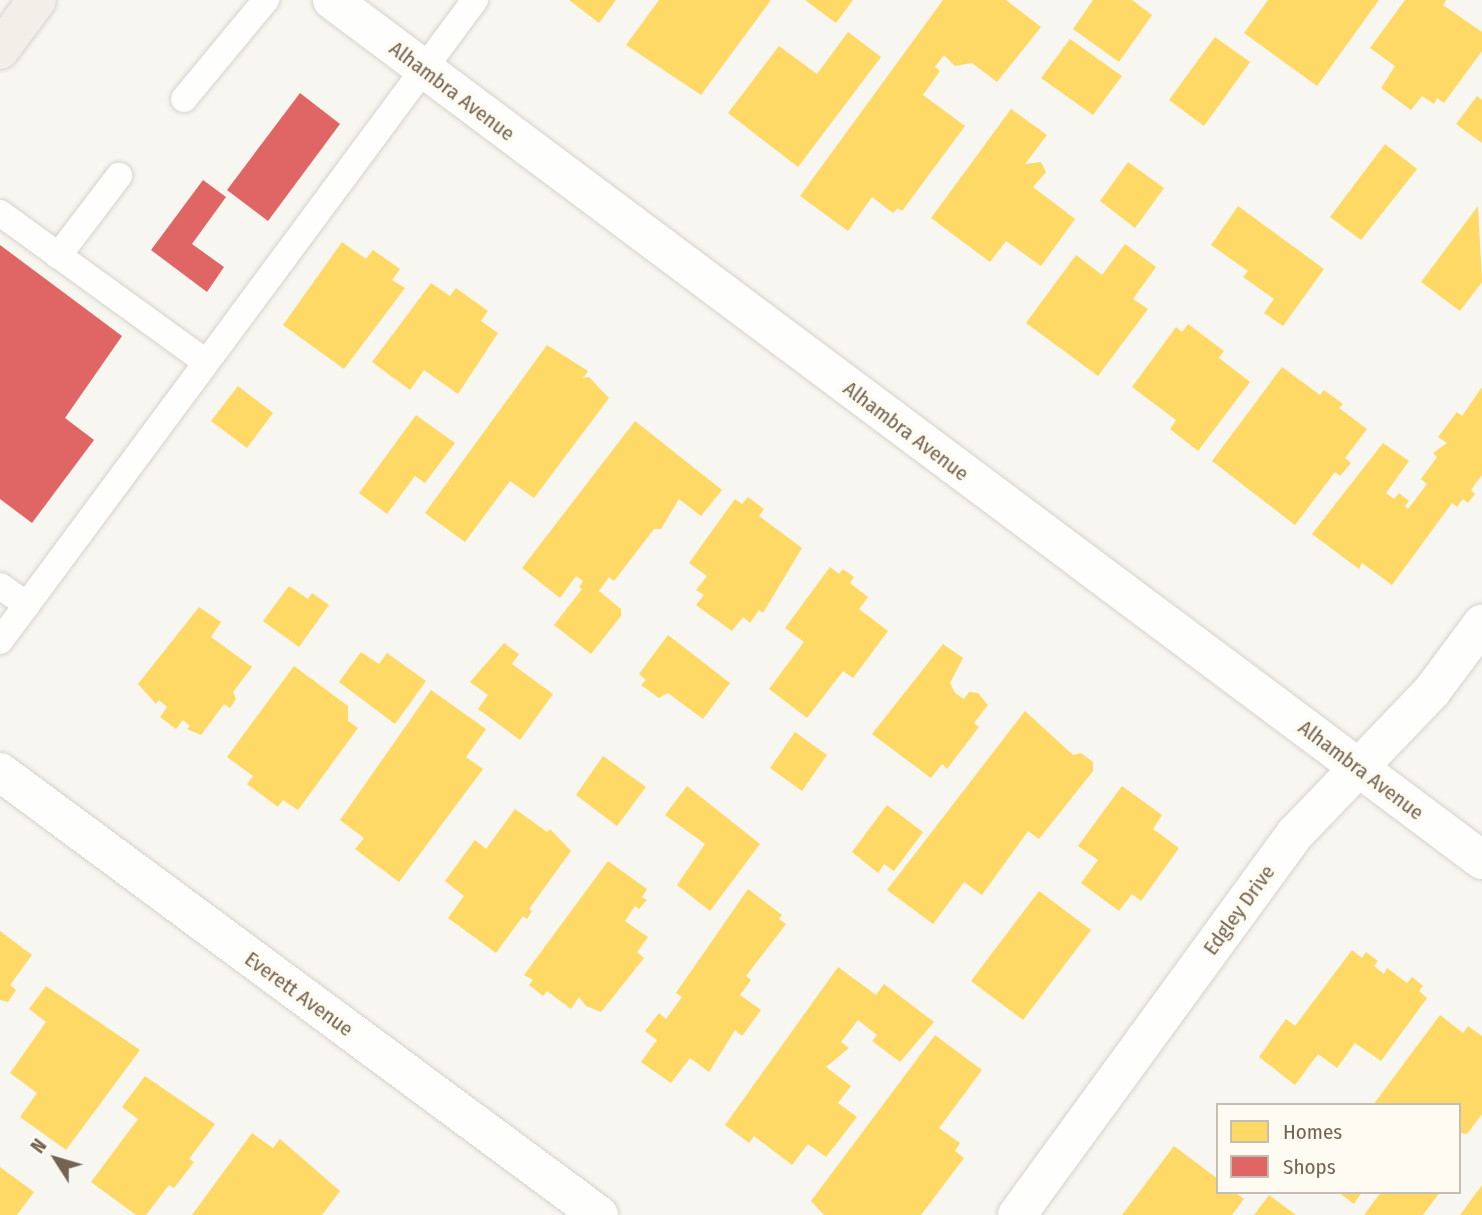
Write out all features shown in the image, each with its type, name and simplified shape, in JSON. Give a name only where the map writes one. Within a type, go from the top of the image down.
[{"type":"main road","points":[[0,50],[37,0]]},
{"type":"street","name":"Alhambra Avenue","points":[[332,0],[1482,860]]},
{"type":"street","name":"Edgley Drive","points":[[1017,1215],[1268,870],[1311,816],[1432,691],[1482,624]]},
{"type":"street","name":"Everett Avenue","points":[[0,772],[599,1215]]},
{"type":"lane","points":[[184,99],[265,0]]},
{"type":"lane","points":[[0,641],[475,0]]},
{"type":"lane","points":[[58,256],[119,176]]},
{"type":"lane","points":[[0,214],[206,362]]},
{"type":"lane","points":[[0,586],[27,605]]},
{"type":"building: Homes","points":[[569,0],[616,0],[599,23]]},
{"type":"building: Homes","points":[[659,0],[771,0],[701,95],[626,45]]},
{"type":"building: Homes","points":[[805,0],[853,0],[836,23]]},
{"type":"building: Homes","points":[[943,0],[1006,0],[1041,27],[997,82],[972,63],[955,66],[944,55],[935,67],[940,71],[923,95],[965,126],[902,211],[898,208],[893,213],[872,197],[848,231],[800,196]]},
{"type":"building: Homes","points":[[1093,0],[1132,0],[1152,15],[1119,62],[1073,29]]},
{"type":"building: Homes","points":[[1268,0],[1379,0],[1317,86],[1244,33]]},
{"type":"building: Homes","points":[[1405,0],[1446,0],[1443,5],[1482,32],[1482,51],[1444,103],[1437,98],[1434,104],[1422,96],[1411,110],[1381,88],[1395,66],[1370,48]]},
{"type":"building: Homes","points":[[848,32],[881,57],[798,167],[728,113],[779,46],[817,74]]},
{"type":"building: Homes","points":[[1215,37],[1250,62],[1204,126],[1169,100]]},
{"type":"building: Homes","points":[[1070,39],[1122,76],[1093,115],[1041,78]]},
{"type":"building: Homes","points":[[1477,96],[1482,100],[1482,143],[1456,124]]},
{"type":"building: Homes","points":[[1011,109],[1047,135],[1025,164],[1041,162],[1046,172],[1033,187],[1075,219],[1041,266],[1006,241],[990,262],[931,218]]},
{"type":"building: Homes","points":[[1385,144],[1417,169],[1361,240],[1330,217]]},
{"type":"building: Homes","points":[[1128,162],[1164,188],[1135,228],[1100,201]]},
{"type":"building: Homes","points":[[1238,206],[1324,269],[1283,326],[1264,313],[1274,299],[1243,277],[1248,271],[1211,245]]},
{"type":"building: Homes","points":[[1478,206],[1482,282],[1460,311],[1421,282]]},
{"type":"building: Homes","points":[[342,242],[366,259],[373,250],[400,269],[392,280],[405,288],[344,369],[283,325]]},
{"type":"building: Homes","points":[[1125,244],[1156,267],[1133,299],[1148,309],[1098,376],[1026,323],[1076,255],[1102,275]]},
{"type":"building: Homes","points":[[431,283],[450,296],[456,288],[488,311],[481,321],[498,333],[458,394],[424,370],[410,390],[372,362]]},
{"type":"building: Homes","points":[[1188,324],[1224,351],[1219,358],[1250,382],[1198,451],[1170,429],[1176,420],[1132,387],[1176,327],[1182,332]]},
{"type":"building: Homes","points":[[547,345],[588,371],[583,378],[589,377],[609,398],[534,498],[510,481],[465,542],[425,513]]},
{"type":"building: Homes","points":[[1282,367],[1320,395],[1324,390],[1343,404],[1339,408],[1367,429],[1345,458],[1351,463],[1340,476],[1335,472],[1295,525],[1212,461]]},
{"type":"building: Homes","points":[[238,386],[273,413],[247,448],[211,421]]},
{"type":"building: Homes","points":[[1482,387],[1482,475],[1471,490],[1475,494],[1468,503],[1463,499],[1457,507],[1452,503],[1392,585],[1362,563],[1359,569],[1312,534],[1383,443],[1409,461],[1386,493],[1394,499],[1399,493],[1409,501],[1405,506],[1408,509],[1427,484],[1421,479],[1437,457],[1433,453],[1447,443],[1438,437],[1457,412],[1462,416]]},
{"type":"building: Homes","points":[[416,415],[455,443],[425,483],[415,476],[387,514],[359,493]]},
{"type":"building: Homes","points":[[635,421],[722,490],[701,516],[679,499],[661,529],[654,529],[614,581],[609,577],[599,591],[621,609],[621,616],[591,654],[554,625],[582,589],[579,587],[583,581],[576,576],[560,598],[522,568]]},
{"type":"building: Homes","points":[[748,497],[764,509],[759,516],[802,548],[763,613],[759,610],[750,623],[743,617],[732,631],[696,605],[704,595],[696,590],[707,576],[689,563],[735,499],[742,504]]},
{"type":"building: Homes","points":[[830,567],[839,574],[843,569],[854,577],[850,583],[868,597],[859,609],[888,631],[853,678],[843,671],[807,718],[769,689],[804,642],[785,628]]},
{"type":"building: Homes","points":[[289,586],[308,599],[312,593],[329,605],[299,647],[263,621]]},
{"type":"building: Homes","points":[[199,607],[221,622],[211,637],[252,667],[233,692],[236,699],[230,708],[224,704],[201,735],[187,729],[190,726],[183,720],[176,729],[160,717],[167,707],[159,700],[156,704],[138,684]]},
{"type":"building: Homes","points":[[668,635],[730,683],[703,719],[668,693],[659,698],[641,685],[646,680],[639,674]]},
{"type":"building: Homes","points":[[504,643],[519,654],[512,664],[553,694],[520,740],[478,709],[488,695],[470,682]]},
{"type":"building: Homes","points":[[943,644],[963,658],[950,683],[955,693],[964,699],[969,692],[978,693],[988,705],[974,723],[979,727],[947,769],[942,764],[931,778],[872,734]]},
{"type":"building: Homes","points":[[361,652],[379,664],[387,653],[426,681],[395,724],[339,682]]},
{"type":"building: Homes","points":[[294,666],[348,706],[348,721],[358,728],[298,810],[283,800],[278,807],[247,784],[253,776],[227,757]]},
{"type":"building: Homes","points":[[431,690],[486,729],[466,757],[483,769],[399,882],[355,849],[364,838],[340,820]]},
{"type":"building: Homes","points":[[1025,711],[1073,755],[1081,753],[1093,762],[1093,771],[1039,839],[1028,831],[982,895],[964,882],[933,924],[887,890]]},
{"type":"building: Homes","points":[[795,732],[827,755],[802,791],[770,768]]},
{"type":"building: Homes","points":[[603,756],[646,787],[617,826],[576,795]]},
{"type":"building: Homes","points":[[687,786],[760,844],[710,911],[677,885],[705,844],[665,815]]},
{"type":"building: Homes","points":[[1122,786],[1162,815],[1153,829],[1179,848],[1141,901],[1132,894],[1119,911],[1081,883],[1098,860],[1078,846]]},
{"type":"building: Homes","points":[[887,805],[923,832],[894,871],[884,864],[878,873],[852,852]]},
{"type":"building: Homes","points":[[515,809],[547,832],[550,829],[571,851],[529,909],[532,911],[527,919],[523,916],[496,953],[448,918],[464,896],[445,881],[475,840],[486,849]]},
{"type":"building: Homes","points":[[608,861],[647,889],[642,897],[647,900],[639,909],[635,906],[625,921],[648,937],[637,952],[644,958],[601,1012],[586,1006],[579,997],[571,1009],[547,991],[543,996],[529,985],[533,980],[524,975]]},
{"type":"building: Homes","points":[[748,889],[782,915],[779,919],[786,924],[746,976],[751,980],[740,995],[761,1010],[742,1036],[735,1030],[709,1072],[690,1058],[671,1083],[641,1062],[657,1040],[645,1031],[659,1013],[666,1019],[682,997],[676,993]]},
{"type":"building: Homes","points":[[1039,891],[1091,930],[1023,1020],[971,981]]},
{"type":"building: Homes","points":[[0,931],[32,955],[10,985],[16,990],[8,1002],[0,1000]]},
{"type":"building: Homes","points":[[1352,950],[1362,958],[1366,952],[1378,961],[1374,966],[1384,974],[1387,968],[1407,983],[1412,977],[1423,986],[1419,991],[1427,998],[1381,1061],[1355,1043],[1337,1068],[1318,1054],[1295,1085],[1259,1057],[1286,1019],[1295,1026]]},
{"type":"building: Homes","points":[[838,967],[876,995],[884,984],[934,1022],[900,1062],[872,1041],[877,1035],[858,1020],[841,1042],[849,1048],[826,1067],[851,1086],[838,1103],[857,1117],[826,1157],[808,1144],[792,1165],[754,1136],[749,1143],[725,1125]]},
{"type":"building: Homes","points":[[46,986],[140,1050],[66,1150],[20,1117],[37,1093],[10,1073],[46,1022],[29,1009]]},
{"type":"building: Homes","points":[[1440,1015],[1463,1033],[1468,1026],[1482,1036],[1482,1114],[1467,1134],[1461,1133],[1461,1103],[1374,1103]]},
{"type":"building: Homes","points":[[935,1035],[982,1070],[939,1128],[960,1143],[955,1151],[964,1158],[921,1215],[824,1215],[811,1201]]},
{"type":"building: Homes","points":[[145,1076],[215,1124],[189,1159],[194,1162],[174,1188],[169,1185],[146,1215],[136,1215],[91,1182],[138,1119],[122,1107]]},
{"type":"building: Homes","points":[[252,1133],[273,1148],[280,1139],[340,1191],[322,1215],[192,1215]]},
{"type":"building: Homes","points":[[1174,1146],[1216,1178],[1216,1194],[1238,1194],[1244,1199],[1232,1215],[1122,1215]]},
{"type":"building: Homes","points":[[0,1167],[34,1192],[17,1215],[0,1215]]},
{"type":"building: Homes","points":[[1482,1185],[1482,1215],[1460,1215]]},
{"type":"building: Homes","points":[[1341,1194],[1361,1194],[1354,1204]]},
{"type":"building: Homes","points":[[1380,1194],[1439,1194],[1423,1215],[1364,1215]]},
{"type":"building: Homes","points":[[1269,1195],[1296,1215],[1254,1215]]},
{"type":"building: Shops","points":[[300,93],[340,124],[268,221],[227,190]]},
{"type":"building: Shops","points":[[203,180],[226,197],[192,244],[224,267],[207,292],[151,250]]},
{"type":"building: Shops","points":[[0,245],[122,336],[65,418],[94,440],[32,523],[0,499]]}]
